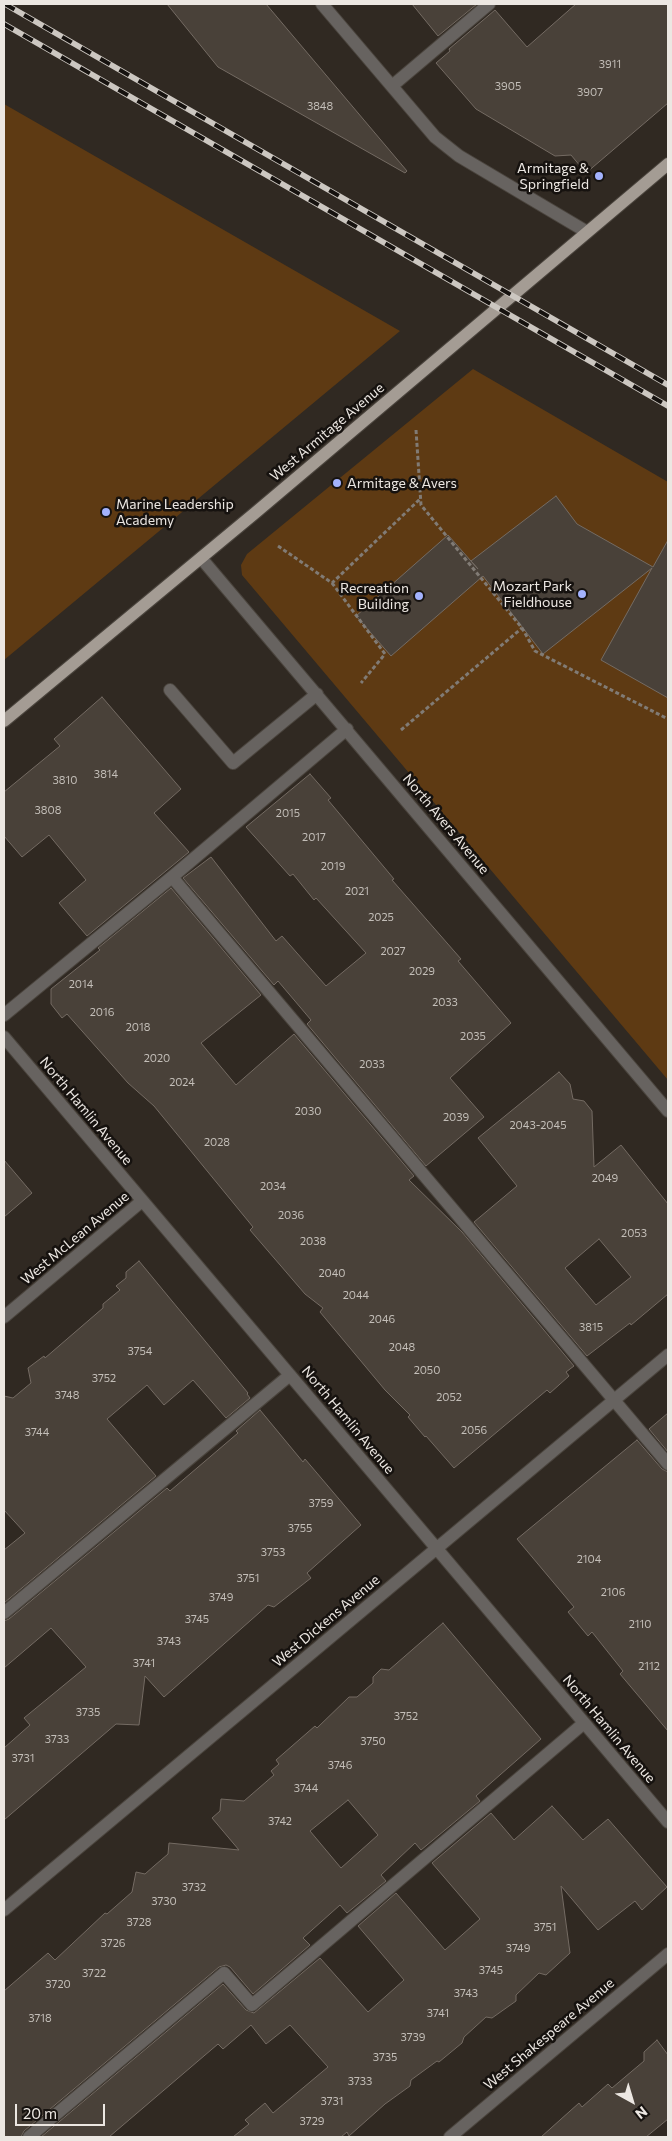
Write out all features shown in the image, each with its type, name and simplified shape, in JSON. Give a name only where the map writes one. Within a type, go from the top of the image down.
[{"type":"main road","name":"West Armitage Avenue","points":[[4,721],[201,558],[668,164]]},
{"type":"street","points":[[322,4],[435,137],[459,156],[587,232]]},
{"type":"street","points":[[392,86],[489,4]]},
{"type":"street","name":"North Avers Avenue","points":[[201,558],[668,1111]]},
{"type":"street","points":[[170,690],[233,763],[317,694]]},
{"type":"street","points":[[4,1015],[347,730]]},
{"type":"street","points":[[172,877],[668,1464]]},
{"type":"street","name":"North Hamlin Avenue","points":[[4,1037],[668,1822]]},
{"type":"street","name":"West McLean Avenue","points":[[4,1317],[142,1201]]},
{"type":"street","name":"West Dickens Avenue","points":[[4,1910],[668,1355]]},
{"type":"street","points":[[4,1613],[290,1375]]},
{"type":"street","points":[[29,2137],[224,1973],[252,2005],[584,1723]]},
{"type":"street","name":"West Shakespeare Avenue","points":[[450,2137],[668,1954]]},
{"type":"path","points":[[416,430],[421,505],[522,628],[535,651],[668,719]]},
{"type":"path","points":[[332,583],[421,499]]},
{"type":"path","points":[[278,546],[332,583],[385,654],[361,683]]},
{"type":"path","points":[[400,730],[522,628]]},
{"type":"shaded area","name":"Marine Leadership Academy","points":[[4,104],[400,331],[4,660]]},
{"type":"shaded area","points":[[473,369],[668,482],[668,1080],[242,575],[241,565],[247,554]]},
{"type":"building","points":[[167,4],[266,4],[407,171],[405,173],[218,67]]},
{"type":"building","points":[[412,4],[477,4],[438,36]]},
{"type":"building","points":[[576,4],[668,4],[668,103],[586,173],[571,155],[555,156],[476,109],[436,63],[450,51],[449,49],[495,10],[527,47]]},
{"type":"building","name":"Mozart Park Fieldhouse","points":[[556,496],[577,524],[653,567],[668,540],[668,698],[601,660],[652,568],[543,654],[483,576],[391,656],[356,616],[448,535],[478,569],[471,561]]},
{"type":"building","points":[[102,697],[181,789],[154,813],[189,852],[87,936],[59,903],[86,880],[49,835],[22,857],[4,836],[4,792],[60,746],[54,739]]},
{"type":"building","points":[[310,774],[331,798],[328,800],[394,879],[392,880],[461,959],[458,961],[511,1023],[450,1078],[484,1117],[426,1166],[307,1024],[311,1020],[278,981],[274,985],[183,878],[211,857],[276,941],[282,936],[326,986],[366,953],[316,898],[314,900],[293,874],[290,876],[246,827]]},
{"type":"building","points":[[171,888],[261,995],[201,1043],[236,1085],[294,1034],[414,1176],[409,1180],[462,1232],[574,1366],[566,1372],[569,1376],[550,1393],[547,1390],[454,1468],[425,1437],[408,1417],[410,1415],[385,1390],[320,1312],[323,1308],[305,1294],[250,1230],[253,1227],[154,1106],[128,1083],[67,1014],[62,1018],[51,1004],[51,989],[100,950],[98,948]]},
{"type":"building","points":[[559,1072],[570,1084],[573,1099],[584,1101],[592,1111],[594,1167],[621,1145],[668,1204],[668,1294],[631,1325],[630,1323],[587,1356],[474,1222],[517,1186],[478,1138]],"holes":[[[599,1239],[631,1277],[596,1305],[565,1268]]]},
{"type":"building","points":[[4,1160],[32,1193],[4,1217]]},
{"type":"building","points":[[139,1261],[248,1393],[250,1398],[226,1418],[193,1380],[164,1405],[147,1385],[107,1419],[156,1476],[4,1603],[4,1550],[25,1533],[4,1510],[4,1396],[13,1398],[31,1383],[28,1368],[44,1356],[45,1358],[103,1308],[103,1304],[120,1290],[116,1286],[126,1278],[126,1272]]},
{"type":"building","points":[[260,1410],[303,1462],[305,1459],[361,1525],[307,1573],[311,1578],[274,1607],[268,1605],[164,1697],[145,1676],[139,1725],[116,1724],[4,1820],[4,1748],[30,1725],[24,1718],[86,1667],[51,1628],[4,1668],[4,1621],[9,1619],[167,1488],[170,1491],[238,1433],[236,1431]]},
{"type":"building","points":[[668,1413],[668,1452],[649,1429]]},
{"type":"building","points":[[637,1440],[662,1469],[668,1472],[668,1731],[620,1674],[623,1671],[592,1632],[588,1636],[568,1612],[574,1607],[517,1539]]},
{"type":"building","points":[[443,1623],[541,1739],[476,1796],[480,1801],[421,1850],[415,1843],[381,1875],[386,1881],[347,1913],[340,1905],[303,1938],[310,1945],[253,1994],[230,1967],[226,1965],[219,1967],[24,2131],[21,2137],[4,2137],[4,1991],[48,1953],[55,1960],[105,1913],[107,1914],[132,1892],[136,1872],[145,1874],[168,1854],[169,1843],[239,1850],[212,1818],[220,1811],[221,1799],[244,1801],[274,1775],[271,1771],[279,1764],[276,1760],[315,1726],[317,1728],[349,1697],[357,1697],[373,1683],[373,1677],[381,1669],[389,1670]],"holes":[[[348,1800],[378,1835],[341,1868],[310,1831]]]},
{"type":"building","points":[[552,1806],[583,1840],[608,1819],[667,1887],[642,1910],[635,1901],[598,1930],[561,1886],[570,1953],[546,1975],[539,1973],[516,1995],[516,2001],[492,2018],[486,2017],[464,2037],[462,2043],[439,2062],[437,2061],[411,2080],[410,2086],[385,2104],[349,2136],[347,2132],[341,2137],[233,2137],[249,2124],[245,2120],[265,2103],[273,2113],[328,2067],[290,2025],[266,2044],[251,2025],[223,2049],[218,2044],[109,2137],[41,2137],[223,1984],[246,2010],[254,2013],[320,1958],[368,2012],[404,1980],[358,1926],[396,1893],[445,1950],[480,1919],[432,1863],[491,1813],[514,1840]]},
{"type":"building","points":[[657,2040],[668,2055],[668,2119],[646,2137],[541,2137],[579,2103],[582,2107],[608,2084],[612,2088],[644,2061],[644,2052]]},
{"type":"railway","points":[[5,4],[668,385]]},
{"type":"railway","points":[[4,24],[668,406]]},
{"type":"place","name":"Armitage & Springfield","points":[[599,176]]},
{"type":"place","name":"Armitage & Avers","points":[[337,483]]},
{"type":"place","name":"Marine Leadership Academy","points":[[106,512]]},
{"type":"place","name":"Mozart Park Fieldhouse","points":[[582,594]]},
{"type":"place","name":"Recreation Building","points":[[419,596]]}]
